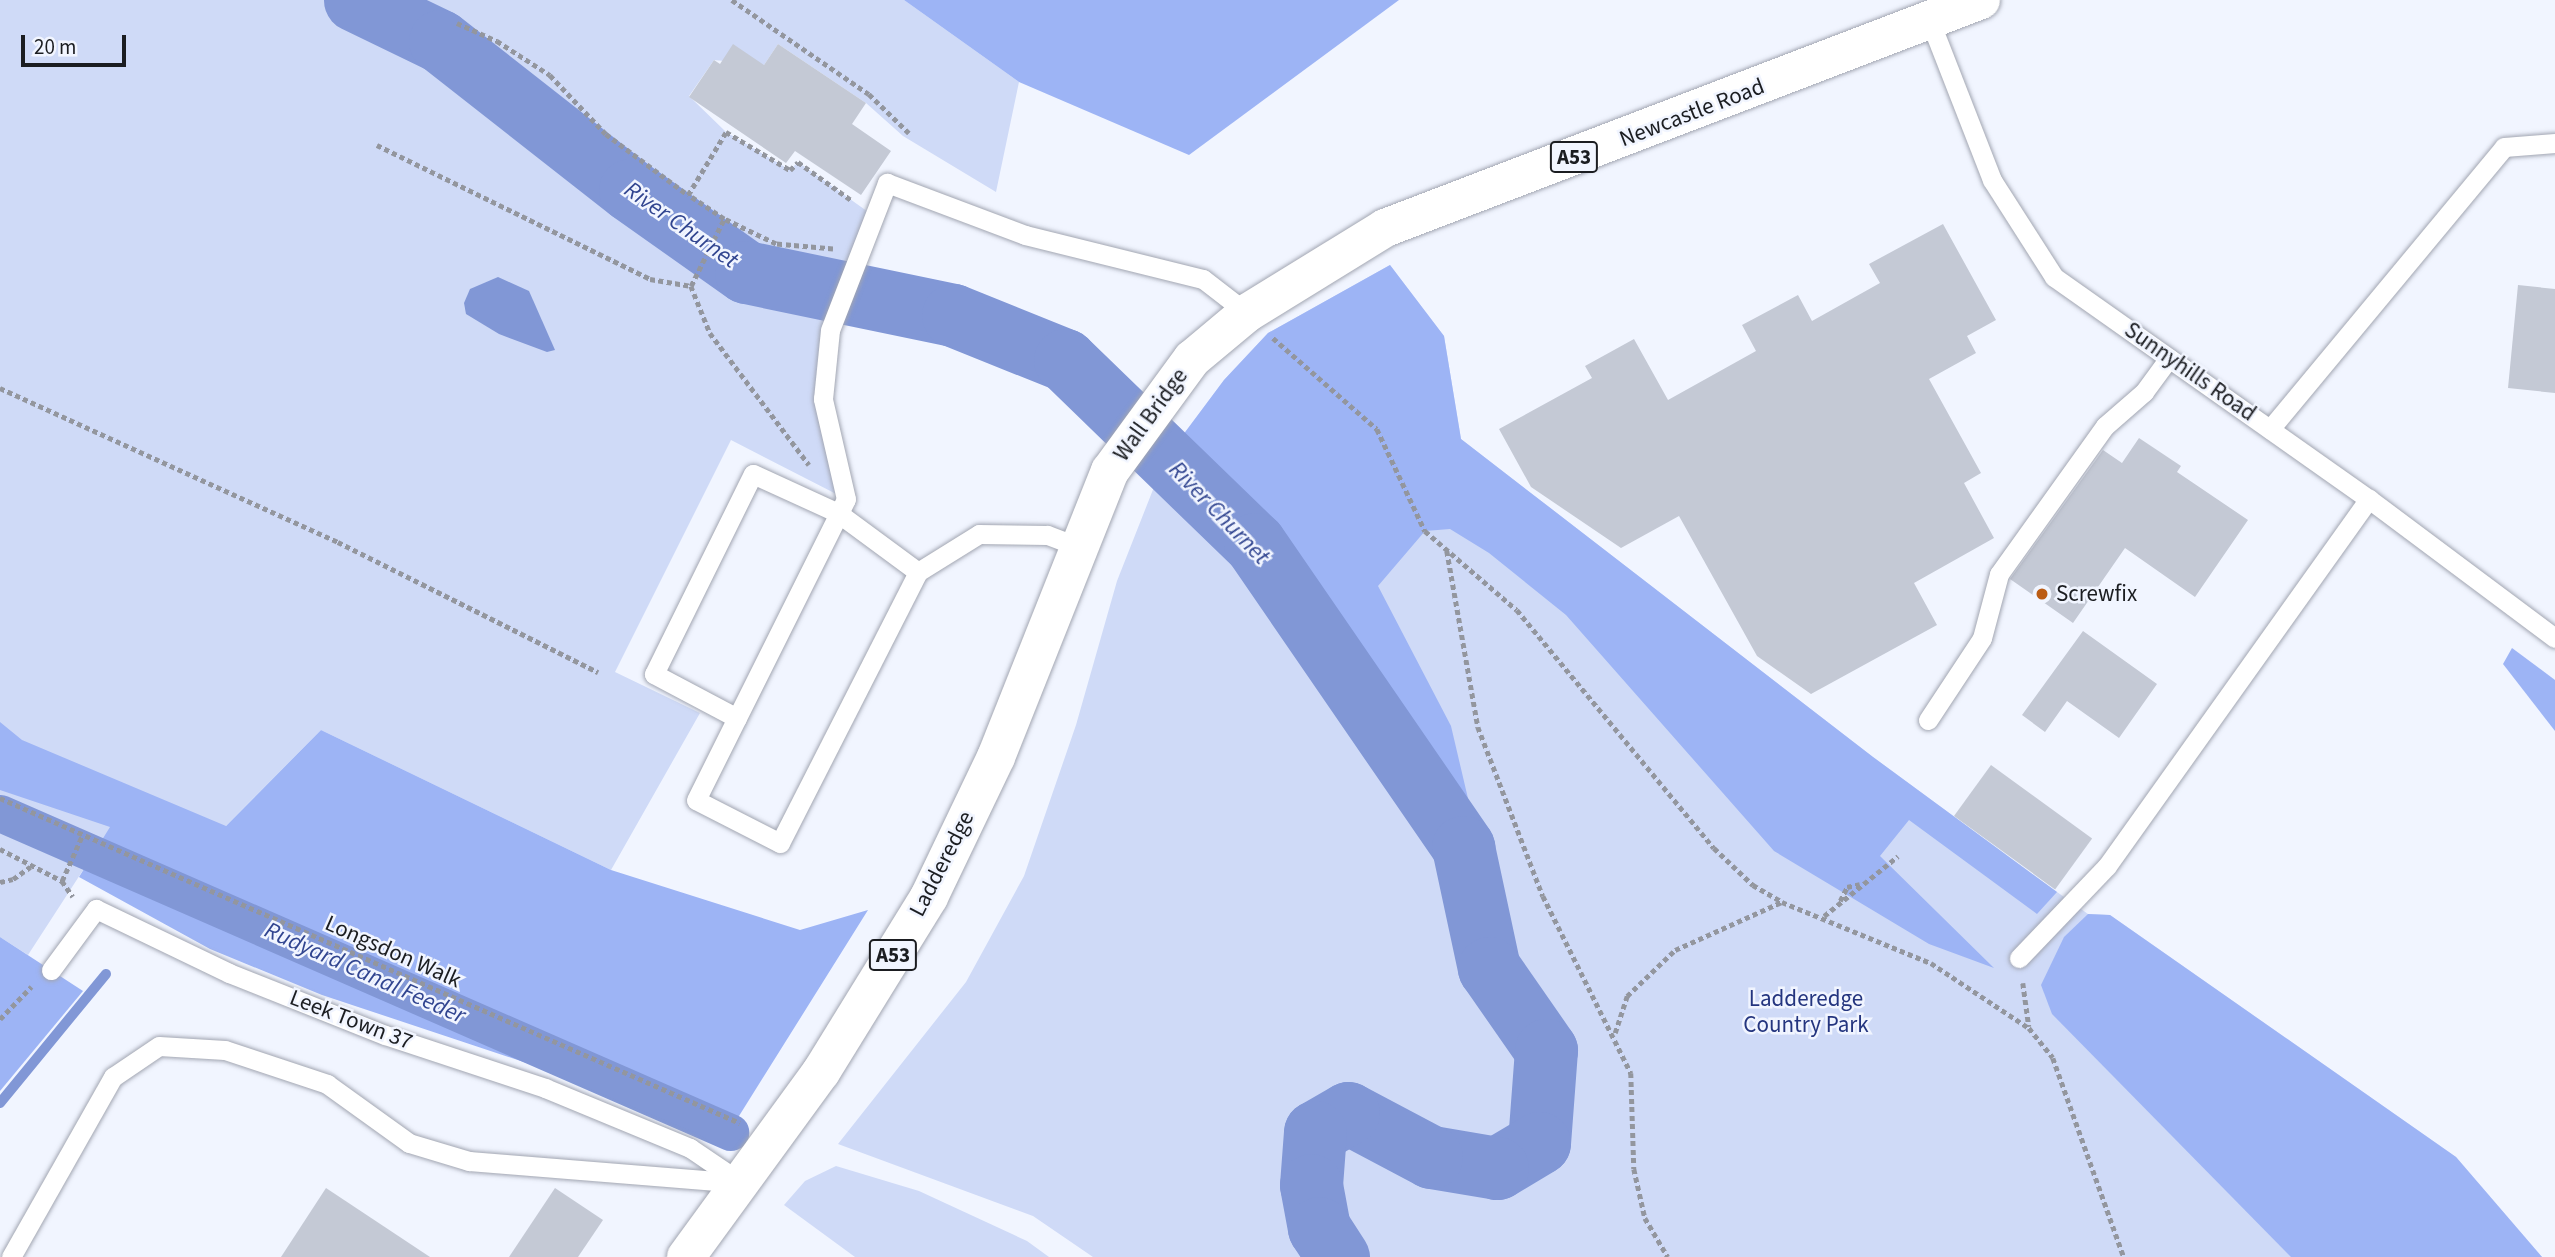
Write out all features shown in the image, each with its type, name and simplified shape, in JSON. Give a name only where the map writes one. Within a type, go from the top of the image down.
[{"type":"highway","name":"Newcastle Road","points":[[1192,359],[1247,313],[1385,228],[1981,0]]},
{"type":"highway","name":"Wall Bridge","points":[[1110,471],[1192,359]]},
{"type":"highway","name":"Ladderedge","points":[[686,1257],[821,1072],[929,897],[996,757],[1110,471]]},
{"type":"lane","name":"Sunnyhills Road","points":[[1930,21],[1993,180],[2025,235],[2054,277],[2369,499],[2555,638]]},
{"type":"lane","points":[[2270,429],[2504,147],[2555,143]]},
{"type":"lane","points":[[1079,547],[1047,535],[979,534],[918,572],[780,843],[696,800],[842,506],[823,399],[830,330],[850,277],[866,210],[887,183],[1025,235],[1203,279],[1247,313]]},
{"type":"lane","points":[[1928,720],[1982,638],[1999,574],[2105,426],[2144,392],[2169,358]]},
{"type":"lane","points":[[737,718],[654,674],[753,474],[842,506],[918,572]]},
{"type":"lane","points":[[2019,958],[2107,866],[2369,499]]},
{"type":"lane","name":"Leek Town 37","points":[[51,970],[96,909],[229,973],[386,1035],[545,1087],[690,1148],[741,1182]]},
{"type":"lane","points":[[11,1257],[113,1077],[159,1046],[225,1050],[271,1063],[327,1084],[410,1143],[469,1161],[741,1182]]},
{"type":"path","points":[[732,0],[869,94],[909,133]]},
{"type":"path","points":[[457,23],[498,41],[550,75],[606,134],[688,195],[724,219],[776,243],[832,251],[866,210],[798,162],[790,170],[726,132],[688,195]]},
{"type":"path","points":[[377,145],[650,279],[691,286]]},
{"type":"path","points":[[724,219],[691,286],[710,333],[798,455],[815,470]]},
{"type":"path","points":[[1247,313],[1377,429],[1425,531],[1517,610],[1714,848],[1753,885],[1782,902],[1824,916],[1931,963],[2029,1028],[2053,1058],[2124,1257]]},
{"type":"path","points":[[0,388],[327,536],[598,672]]},
{"type":"path","points":[[1446,550],[1478,727],[1543,896],[1615,1034],[1631,1073],[1634,1169],[1645,1218],[1668,1257]]},
{"type":"path","name":"Longsdon Walk","points":[[0,798],[81,838],[736,1121],[771,1141]]},
{"type":"path","points":[[0,849],[30,867],[62,881],[81,838]]},
{"type":"path","points":[[1824,916],[1898,856]]},
{"type":"path","points":[[0,882],[13,879],[30,867]]},
{"type":"path","points":[[1615,1034],[1627,996],[1675,950],[1782,902]]},
{"type":"path","points":[[2019,958],[2029,1028]]},
{"type":"path","points":[[0,1019],[51,970]]},
{"type":"green space","points":[[0,0],[904,0],[1019,82],[996,192],[903,136],[866,103],[778,44],[764,65],[714,60],[689,96],[726,132],[790,170],[798,162],[871,214],[854,260],[823,399],[846,499],[731,440],[615,672],[700,713],[611,870],[321,730],[197,855],[111,827],[28,955],[0,937]]},
{"type":"green space","name":"Ladderedge Country Park","points":[[1390,265],[1444,336],[1461,439],[1873,757],[2057,892],[2088,914],[2110,915],[2456,1157],[2542,1257],[1093,1257],[1033,1216],[838,1144],[966,982],[1024,876],[1076,725],[1117,581],[1156,482],[1180,439],[1224,380],[1268,333]]},
{"type":"green space","points":[[836,1166],[919,1191],[1027,1241],[1049,1257],[855,1257],[784,1205],[805,1181]]},
{"type":"shaded area","points":[[904,0],[1399,0],[1189,155],[1019,82]]},
{"type":"shaded area","points":[[1390,265],[1444,336],[1461,439],[1873,757],[2057,892],[2037,914],[1909,820],[1880,856],[1994,968],[1929,944],[1774,851],[1566,615],[1489,553],[1450,529],[1425,531],[1378,586],[1451,726],[1478,841],[1273,531],[1180,439],[1224,380],[1268,333]]},
{"type":"shaded area","points":[[498,277],[529,291],[555,350],[547,352],[499,334],[466,314],[464,303],[470,289]]},
{"type":"shaded area","points":[[2512,648],[2555,680],[2555,731],[2503,664]]},
{"type":"shaded area","points":[[0,722],[22,740],[226,826],[321,730],[611,870],[800,930],[868,910],[724,1140],[599,1087],[322,995],[210,949],[79,877],[110,827],[0,790]]},
{"type":"shaded area","points":[[2088,914],[2110,915],[2456,1157],[2542,1257],[2291,1257],[2052,1014],[2041,985],[2064,937]]},
{"type":"shaded area","points":[[0,937],[83,991],[0,1091]]},
{"type":"building","points":[[733,44],[764,65],[778,44],[866,103],[852,124],[891,151],[861,195],[795,151],[786,163],[689,97],[714,60],[720,64]]},
{"type":"building","points":[[1943,224],[1996,320],[1967,336],[1976,353],[1929,379],[1981,473],[1964,483],[1994,538],[1914,583],[1937,625],[1811,694],[1757,656],[1679,516],[1621,548],[1531,487],[1499,429],[1592,378],[1585,366],[1634,339],[1668,400],[1756,351],[1742,325],[1798,295],[1812,321],[1880,283],[1869,264]]},
{"type":"building","points":[[2518,285],[2555,289],[2555,393],[2508,388]]},
{"type":"building","points":[[2139,438],[2181,466],[2177,472],[2248,520],[2195,597],[2125,548],[2073,623],[2010,579],[2103,450],[2122,463]]},
{"type":"building","points":[[2083,631],[2157,684],[2119,738],[2067,701],[2045,732],[2022,715]]},
{"type":"building","points":[[1991,765],[2092,838],[2055,889],[1954,816]]},
{"type":"building","points":[[326,1188],[430,1257],[281,1257]]},
{"type":"building","points":[[555,1188],[603,1220],[578,1257],[509,1257]]},
{"type":"waterway","name":"River Churnet","points":[[355,0],[440,41],[630,190],[746,272],[953,315],[1065,360],[1255,544],[1463,847],[1489,968],[1546,1050],[1539,1143],[1497,1168],[1431,1157],[1348,1113],[1315,1132],[1311,1185],[1319,1228],[1338,1257]]},
{"type":"waterway","name":"Rudyard Canal Feeder","points":[[0,813],[730,1132]]},
{"type":"waterway","points":[[0,1103],[106,974]]},
{"type":"place","name":"Screwfix","points":[[2042,594]]}]
